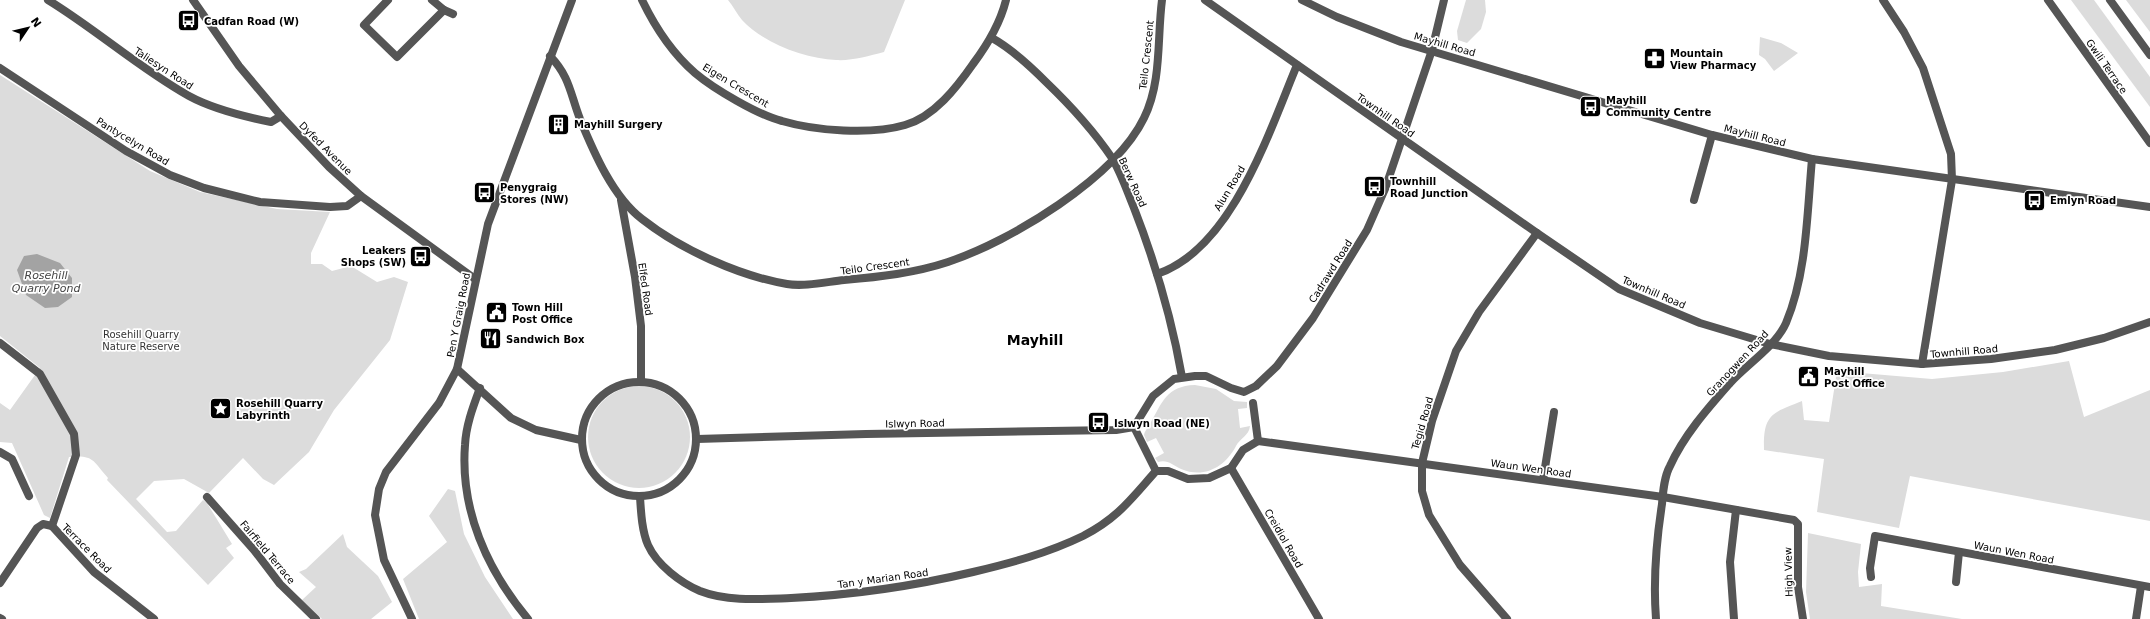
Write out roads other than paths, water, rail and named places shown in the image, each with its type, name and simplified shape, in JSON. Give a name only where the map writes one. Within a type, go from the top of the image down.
[{"type":"street","name":"Taliesyn Road","points":[[48,0],[72,15],[135,62],[191,97],[249,118],[271,122],[281,116]]},
{"type":"street","name":"Dyfed Avenue","points":[[193,0],[239,66],[281,116],[329,167],[361,196],[475,279]]},
{"type":"street","points":[[388,0],[364,25],[397,57],[444,10]]},
{"type":"street","points":[[432,0],[444,10],[453,14]]},
{"type":"street","name":"Pen Y Graig Road","points":[[412,619],[384,560],[375,515],[375,506],[386,472],[439,403],[457,369],[475,279],[488,224],[572,0]]},
{"type":"street","name":"Eigen Crescent","points":[[642,0],[659,32],[696,73],[755,110],[781,121],[829,130],[863,130],[905,125],[926,114],[959,84],[992,38],[1006,0]]},
{"type":"street","name":"Teilo Crescent","points":[[550,56],[566,75],[581,121],[621,200],[642,220],[695,253],[747,273],[788,284],[830,282],[916,270],[948,262],[983,249],[1039,218],[1081,188],[1113,159],[1141,124],[1152,97],[1156,76],[1162,0]]},
{"type":"street","name":"Townhill Road","points":[[1204,0],[1537,234],[1619,289],[1700,323],[1770,344],[1828,356],[1922,364],[1991,360],[2055,350],[2104,338],[2150,322]]},
{"type":"street","name":"Mayhill Road","points":[[1302,0],[1337,17],[1394,39],[1712,135],[1812,159],[2150,207]]},
{"type":"street","name":"Cadrawd Road","points":[[1182,377],[1206,376],[1231,388],[1244,392],[1256,386],[1277,366],[1313,318],[1367,230],[1385,189],[1432,50],[1444,0]]},
{"type":"street","points":[[1883,0],[1904,32],[1923,68],[1951,154],[1952,180],[1922,364]]},
{"type":"street","name":"Gwili Terrace","points":[[2048,0],[2150,143]]},
{"type":"street","points":[[2110,0],[2150,55]]},
{"type":"street","name":"Berw Road","points":[[992,38],[1028,64],[1056,91],[1083,120],[1113,159],[1138,218],[1157,274],[1176,347],[1182,377]]},
{"type":"street","name":"Alun Road","points":[[1157,274],[1170,269],[1186,259],[1206,241],[1225,215],[1247,181],[1297,65]]},
{"type":"street","name":"Pantycelyn Road","points":[[0,68],[126,151],[170,175],[204,188],[260,202],[330,207],[347,206],[361,196]]},
{"type":"street","points":[[1694,200],[1712,135]]},
{"type":"street","name":"Granogwen Road","points":[[1656,619],[1655,550],[1669,467],[1686,437],[1730,382],[1770,344],[1785,324],[1798,283],[1804,243],[1812,159]]},
{"type":"street","name":"Elfed Road","points":[[621,200],[635,277],[641,326],[640,382]]},
{"type":"street","name":"Tegid Road","points":[[1507,619],[1460,566],[1429,515],[1422,491],[1422,463],[1432,421],[1456,351],[1479,312],[1537,234]]},
{"type":"street","points":[[0,342],[40,374],[74,434],[76,455],[48,525],[37,528],[0,583]]},
{"type":"street","points":[[457,369],[480,388],[510,418],[536,430],[581,440]]},
{"type":"street","points":[[1182,377],[1167,383],[1153,396],[1134,427],[1156,471],[1168,471],[1188,479],[1198,480],[1219,475],[1231,468],[1243,450],[1258,441],[1253,403]]},
{"type":"street","points":[[633,381],[640,382],[653,382],[663,386],[681,399],[693,417],[697,439],[693,458],[684,474],[672,486],[659,493],[640,497],[610,489],[596,478],[585,460],[581,440],[585,417],[600,396],[618,384],[633,381]]},
{"type":"street","points":[[480,388],[470,417],[465,445],[466,483],[470,511],[478,539],[495,571],[528,619]]},
{"type":"street","points":[[1543,480],[1554,412]]},
{"type":"street","name":"Islwyn Road","points":[[697,439],[866,434],[1116,430],[1134,427]]},
{"type":"street","name":"Waun Wen Road","points":[[1258,441],[1663,497],[1794,520],[1798,524]]},
{"type":"street","points":[[0,452],[12,459],[29,496]]},
{"type":"street","name":"Creidiol Road","points":[[1231,468],[1319,619]]},
{"type":"street","name":"Tan y Marian Road","points":[[640,497],[641,517],[648,546],[659,561],[675,576],[701,591],[730,597],[760,600],[810,597],[934,581],[1015,562],[1083,536],[1113,518],[1156,471]]},
{"type":"street","name":"Fairfield Terrace","points":[[207,497],[254,550],[280,584],[316,619]]},
{"type":"street","points":[[1734,619],[1730,562],[1736,510]]},
{"type":"street","name":"High View","points":[[1798,524],[1798,587],[1803,619]]},
{"type":"street","name":"Terrace Road","points":[[48,525],[94,572],[154,619]]},
{"type":"street","name":"Waun Wen Road","points":[[1871,577],[1870,568],[1875,536],[2150,587]]},
{"type":"street","points":[[1956,582],[1959,552]]},
{"type":"street","points":[[2136,619],[2141,586]]},
{"type":"water","name":"Rosehill Quarry Pond","points":[[37,254],[60,263],[72,278],[72,297],[58,307],[45,308],[26,295],[17,270],[24,256]]},
{"type":"place","name":"Cadfan Road (W)","points":[[188,21]]},
{"type":"place","name":"Mountain View Pharmacy","points":[[1655,59]]},
{"type":"place","name":"Mayhill Community Centre","points":[[1590,106]]},
{"type":"place","name":"Mayhill Surgery","points":[[559,124]]},
{"type":"place","name":"Townhill Road Junction","points":[[1375,187]]},
{"type":"place","name":"Penygraig Stores (NW)","points":[[485,193]]},
{"type":"place","name":"Emlyn Road","points":[[2035,200]]},
{"type":"place","name":"Leakers Shops (SW)","points":[[421,256]]},
{"type":"place","name":"Town Hill Post Office","points":[[496,313]]},
{"type":"place","name":"Sandwich Box","points":[[490,339]]},
{"type":"place","name":"Mayhill Post Office","points":[[1809,377]]},
{"type":"place","name":"Rosehill Quarry Labyrinth","points":[[220,409]]},
{"type":"place","name":"Islwyn Road (NE)","points":[[1099,423]]},
{"type":"district","name":"Mayhill","points":[[1035,340]]},
{"type":"park label","name":"Rosehill Quarry Nature Reserve","points":[[141,340]]}]
